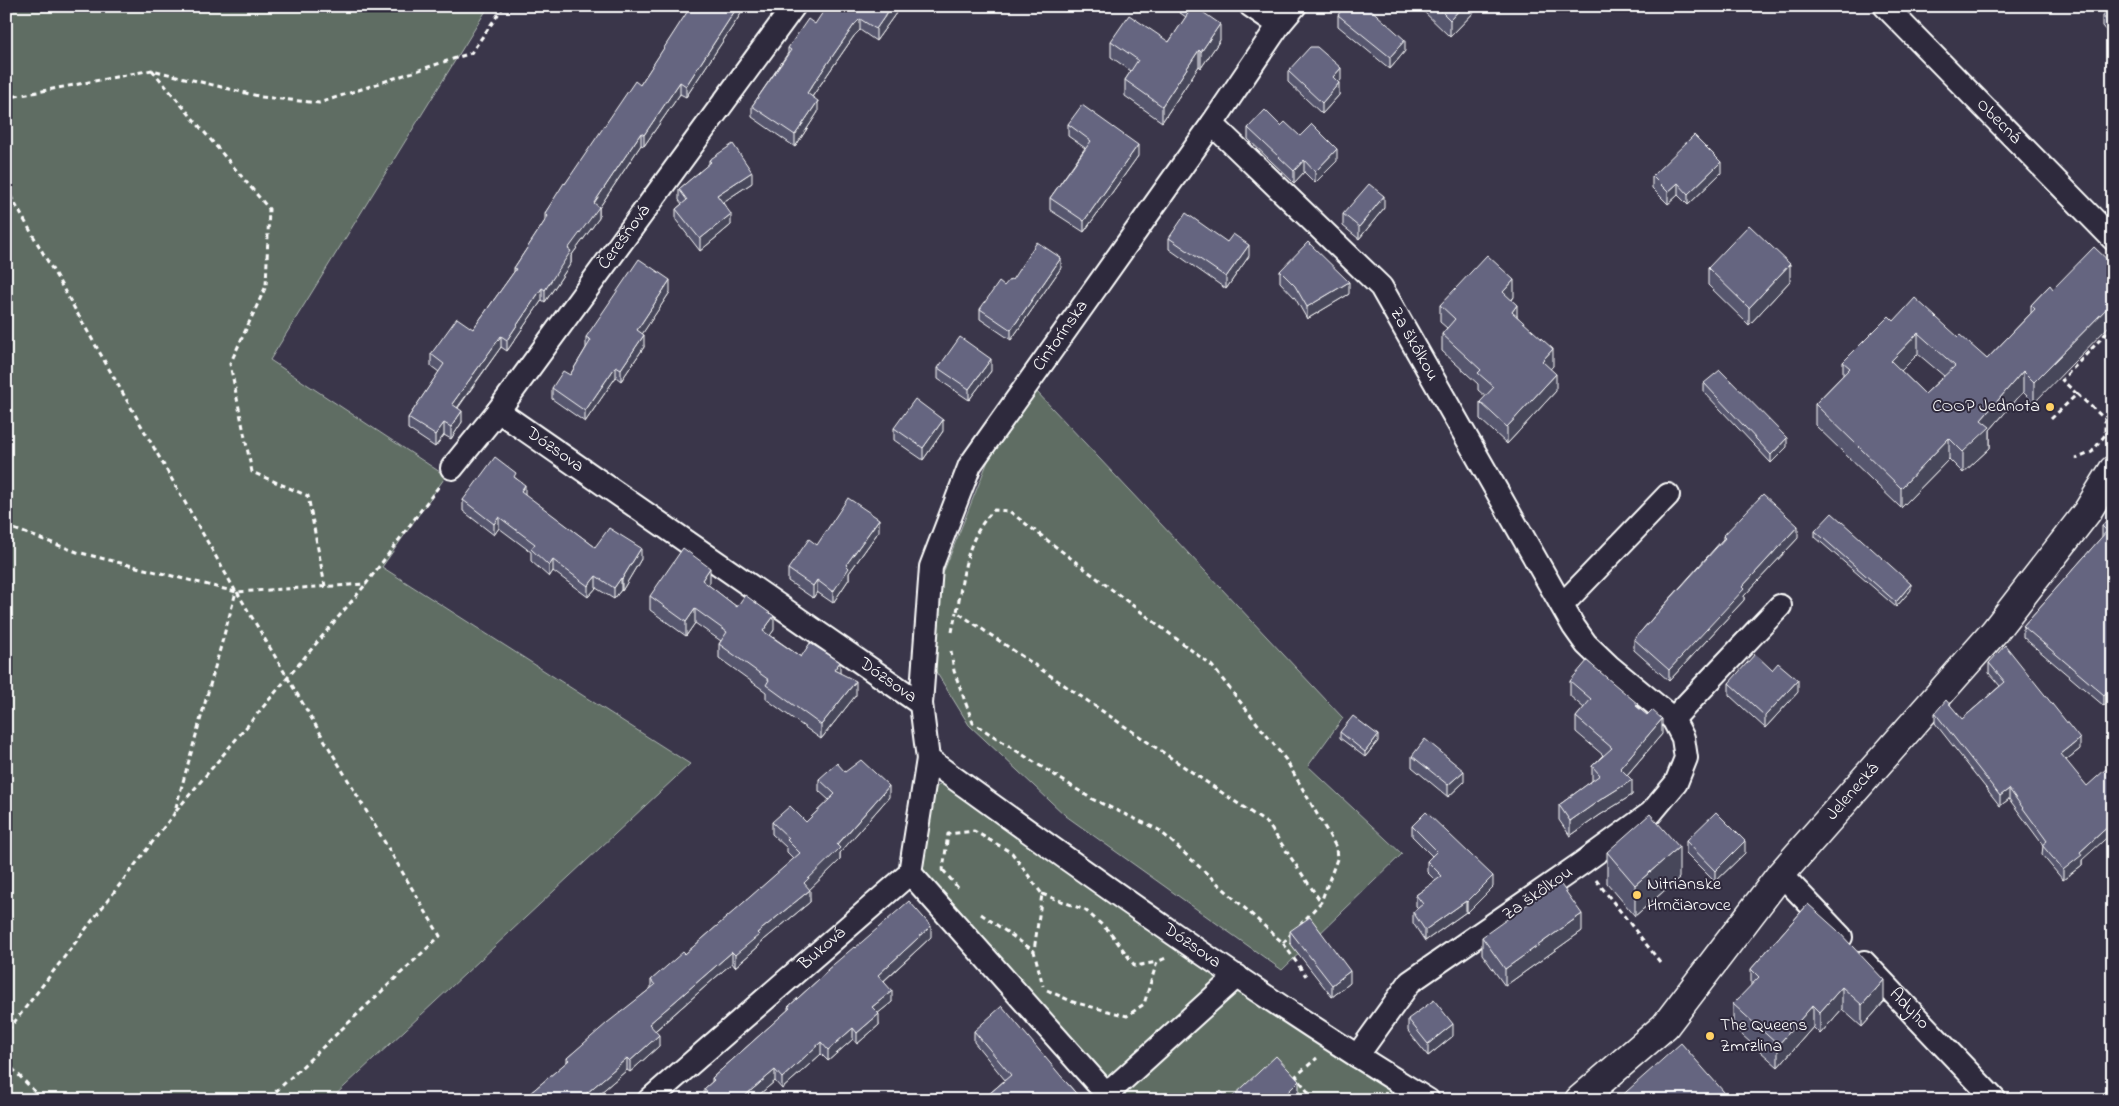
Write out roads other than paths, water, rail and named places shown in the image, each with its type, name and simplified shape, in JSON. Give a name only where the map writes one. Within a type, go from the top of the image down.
[{"type":"street","name":"Čerešňová","points":[[452,468],[498,411],[794,6]]},
{"type":"street","points":[[1251,6],[1279,25]]},
{"type":"street","name":"Cintorínska","points":[[921,704],[931,567],[970,465],[1212,124],[1279,25],[1295,6]]},
{"type":"street","name":"Obecná","points":[[1885,6],[2113,239]]},
{"type":"street","name":"Za škôlkou","points":[[1212,124],[1381,287],[1562,606],[1586,644],[1609,666],[1673,719],[1683,738],[1686,758],[1676,783],[1651,813],[1410,982],[1356,1056]]},
{"type":"street","name":"Dózsova","points":[[498,411],[921,704],[928,759],[1026,830],[1356,1056],[1435,1094]]},
{"type":"street","name":"Jelenecká","points":[[1579,1100],[1665,1026],[1781,874],[1994,632],[2087,512],[2113,470]]},
{"type":"street","points":[[1562,606],[1668,495]]},
{"type":"street","points":[[1673,719],[1780,606]]},
{"type":"street","points":[[915,879],[928,759]]},
{"type":"street","name":"Adyho","points":[[1781,874],[1995,1100]]},
{"type":"street","name":"Dózsova","points":[[915,879],[1109,1097],[1237,976]]},
{"type":"street","name":"Buková","points":[[661,1096],[915,879]]},
{"type":"place","name":"COOP Jednota","points":[[2050,407]]},
{"type":"place","name":"Nitrianske Hrnčiarovce","points":[[1637,895]]},
{"type":"place","name":"The Queens Zmrzlina","points":[[1710,1036]]}]
